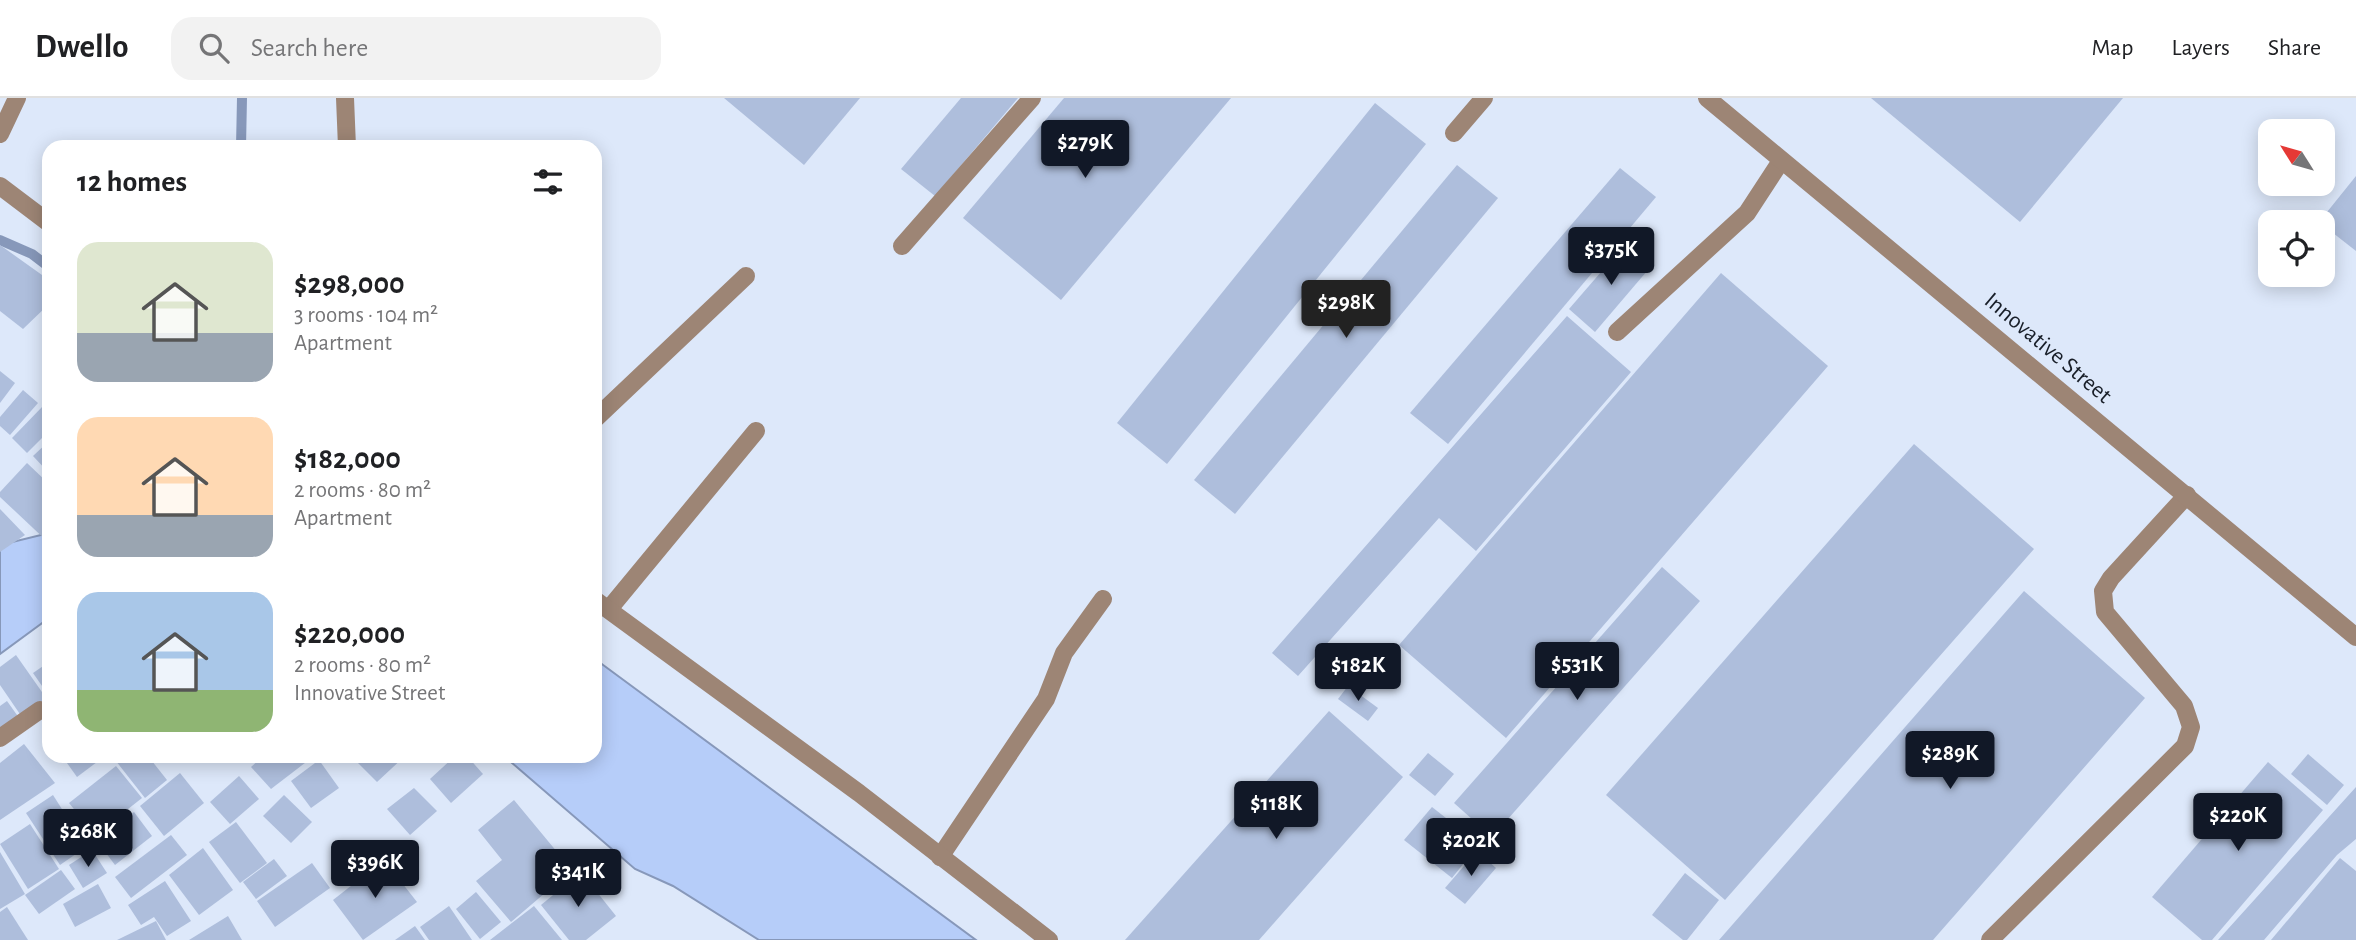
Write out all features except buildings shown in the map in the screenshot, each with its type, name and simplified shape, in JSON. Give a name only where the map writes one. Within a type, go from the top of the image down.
[{"type":"street","points":[[0,134],[17,98]]},
{"type":"street","points":[[345,98],[348,140]]},
{"type":"street","points":[[902,246],[1032,98]]},
{"type":"street","points":[[1454,133],[1484,98]]},
{"type":"street","name":"Innovative Street","points":[[1707,98],[2356,637]]},
{"type":"street","points":[[1617,332],[1747,213],[1781,160]]},
{"type":"street","points":[[0,186],[42,218]]},
{"type":"street","points":[[602,412],[746,275]]},
{"type":"street","points":[[756,431],[602,605],[859,793],[1049,940]]},
{"type":"street","points":[[1990,940],[2185,746],[2191,727],[2184,706],[2105,612],[2103,592],[2111,578],[2186,495]]},
{"type":"street","points":[[940,857],[1046,699],[1064,653],[1103,599]]},
{"type":"street","points":[[0,738],[40,710]]},
{"type":"water","points":[[42,535],[42,623],[0,654],[0,545]]},
{"type":"water","points":[[602,664],[976,940],[759,940],[673,886],[635,869],[512,763],[602,763]]},
{"type":"waterway","points":[[241,140],[242,98]]},
{"type":"waterway","points":[[0,240],[32,254],[42,262]]}]
